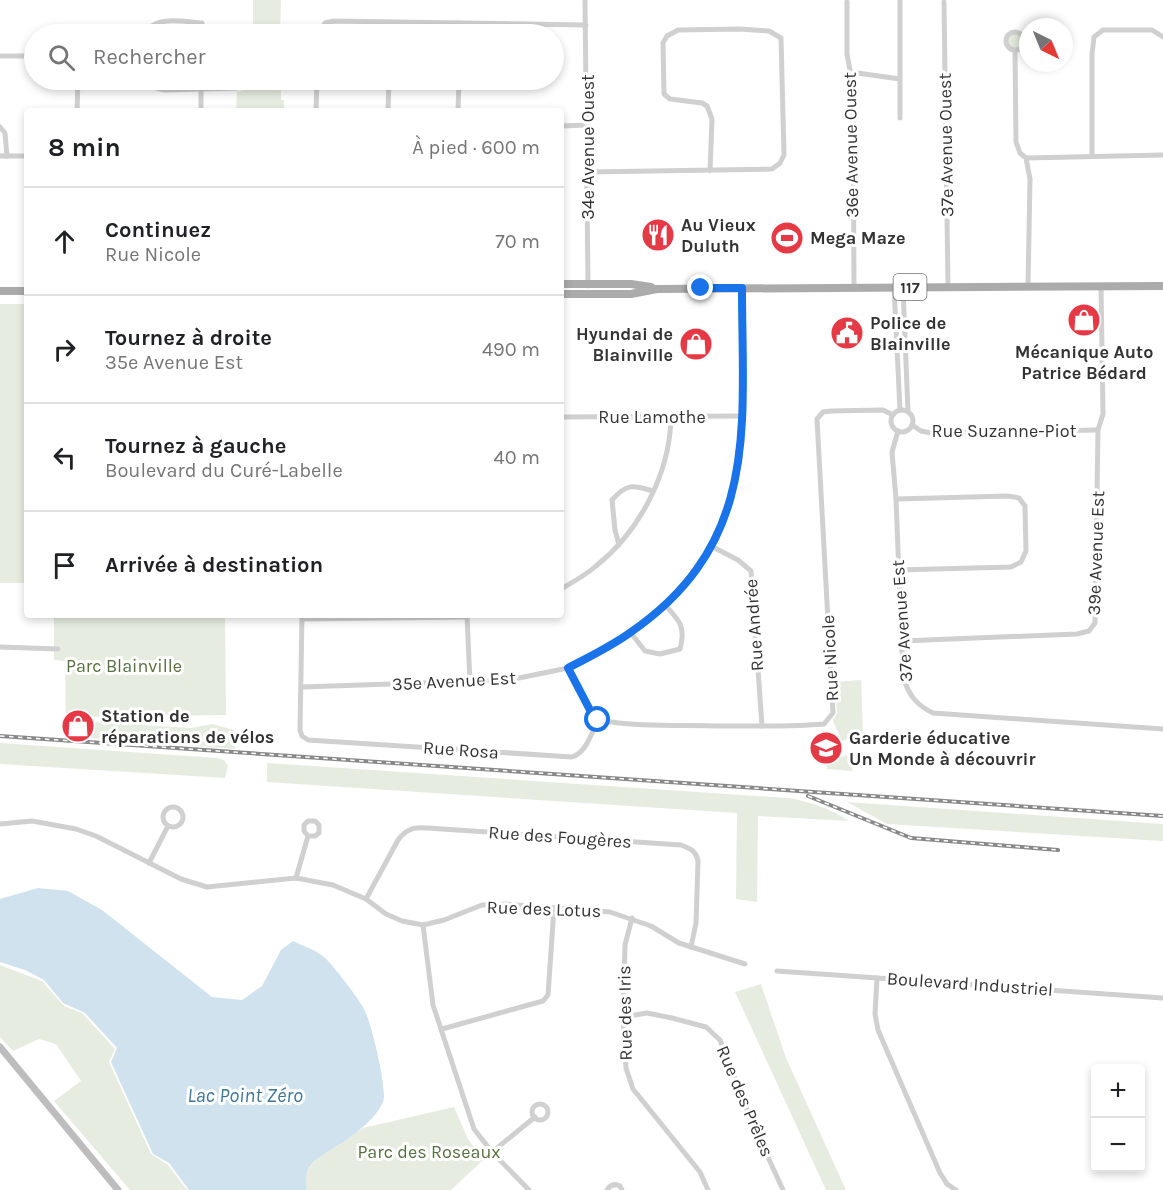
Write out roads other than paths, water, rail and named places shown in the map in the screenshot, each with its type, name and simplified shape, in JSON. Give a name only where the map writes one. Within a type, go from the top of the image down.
[{"type":"main road","name":"117","points":[[564,284],[631,284],[657,289]]},
{"type":"main road","name":"117","points":[[564,294],[631,294],[657,289],[1163,286]]},
{"type":"main road","points":[[0,291],[24,291]]},
{"type":"street","name":"34e Avenue Ouest","points":[[585,0],[588,294]]},
{"type":"street","points":[[900,0],[900,118]]},
{"type":"street","name":"36e Avenue Ouest","points":[[847,2],[847,54],[853,87],[854,287]]},
{"type":"street","name":"37e Avenue Ouest","points":[[944,2],[948,287]]},
{"type":"street","points":[[324,24],[334,21],[522,24]]},
{"type":"street","points":[[154,24],[156,22],[202,24]]},
{"type":"street","points":[[564,25],[585,25]]},
{"type":"street","points":[[588,172],[710,171],[772,169],[780,164],[784,155],[781,38],[770,31],[678,30],[667,36],[663,43],[664,94],[670,99],[707,106],[712,119],[710,171]]},
{"type":"street","points":[[1092,155],[1094,37],[1103,30],[1152,30],[1163,37]]},
{"type":"street","points":[[1015,51],[1016,142],[1020,153],[1026,158],[1030,179],[1028,286]]},
{"type":"street","points":[[0,56],[24,56]]},
{"type":"street","points":[[850,72],[900,79]]},
{"type":"street","points":[[77,108],[78,90]]},
{"type":"street","points":[[201,90],[201,108]]},
{"type":"street","points":[[316,108],[317,90]]},
{"type":"street","points":[[388,90],[388,108]]},
{"type":"street","points":[[458,108],[459,90]]},
{"type":"street","points":[[564,126],[587,124]]},
{"type":"street","points":[[0,127],[5,133],[7,156]]},
{"type":"street","points":[[1026,158],[1163,155]]},
{"type":"street","points":[[0,156],[24,156]]},
{"type":"street","name":"39e Avenue Est","points":[[902,640],[1077,634],[1089,632],[1095,623],[1098,430],[1103,414],[1101,286]]},
{"type":"street","points":[[898,287],[908,412],[912,420],[912,425],[906,431],[898,431],[892,425],[893,415],[900,410],[908,412]]},
{"type":"street","points":[[898,287],[897,360],[900,410]]},
{"type":"street","name":"35e Avenue Est","points":[[302,687],[470,683],[509,680],[568,668],[631,633],[665,605],[688,579],[711,546],[726,514],[735,486],[743,416],[742,288]]},
{"type":"street","points":[[897,360],[905,360]]},
{"type":"street","name":"Rue Nicole","points":[[598,720],[654,725],[824,724],[832,713],[817,420],[823,412],[831,411],[883,410],[893,415]]},
{"type":"street","name":"Rue Lamothe","points":[[564,417],[743,416]]},
{"type":"street","points":[[564,587],[595,567],[619,545],[640,516],[667,458],[671,437],[671,417]]},
{"type":"street","name":"Rue Suzanne-Piot","points":[[912,425],[921,431],[930,433],[1098,430]]},
{"type":"street","name":"37e Avenue Est","points":[[898,431],[892,452],[903,676],[907,692],[922,707],[933,713],[1163,729]]},
{"type":"street","points":[[619,545],[612,500],[622,488],[636,486],[653,491]]},
{"type":"street","points":[[896,499],[1008,496],[1019,498],[1025,506],[1026,551],[1021,562],[1011,567],[898,570]]},
{"type":"street","name":"Rue Andrée","points":[[711,546],[738,560],[751,571],[762,726]]},
{"type":"street","points":[[631,633],[645,651],[660,654],[680,649],[684,636],[680,621],[665,605]]},
{"type":"street","points":[[302,618],[302,687]]},
{"type":"street","points":[[467,618],[470,683]]},
{"type":"street","points":[[0,647],[58,649]]},
{"type":"street","points":[[568,668],[591,712],[598,720]]},
{"type":"street","name":"Rue Rosa","points":[[302,687],[300,730],[304,738],[311,741],[572,757],[583,750],[598,720]]},
{"type":"street","points":[[0,824],[32,822],[96,836],[181,879],[207,887],[296,878],[333,885],[366,899],[386,914],[423,926],[433,1005],[474,1129],[492,1152],[529,1190]]},
{"type":"street","points":[[149,863],[168,826]]},
{"type":"street","name":"Rue des Fougères","points":[[366,899],[398,840],[404,832],[411,828],[442,828],[681,845],[691,849],[699,861],[696,923],[691,947]]},
{"type":"street","points":[[296,878],[308,836]]},
{"type":"street","name":"Rue des Lotus","points":[[423,926],[482,905],[506,904],[610,912],[651,926],[679,943],[745,964]]},
{"type":"street","points":[[442,1029],[543,1001],[548,995],[549,987],[554,908]]},
{"type":"street","name":"Rue des Iris","points":[[632,918],[625,945],[623,1017],[626,1068],[633,1089],[700,1172],[708,1190]]},
{"type":"street","name":"Boulevard Industriel","points":[[777,971],[1163,998]]},
{"type":"street","points":[[877,978],[876,1025],[942,1177],[956,1190]]},
{"type":"street","name":"Rue des Prêles","points":[[623,1017],[646,1013],[672,1018],[706,1027],[720,1040],[751,1120],[783,1190]]},
{"type":"street","points":[[0,1047],[118,1190]]},
{"type":"street","points":[[492,1152],[534,1117]]},
{"type":"street","points":[[607,1190],[615,1184],[622,1190]]},
{"type":"water","name":"Lac Point Zéro","points":[[38,888],[68,891],[102,910],[212,997],[242,1000],[262,986],[281,950],[293,941],[322,955],[346,982],[367,1016],[383,1085],[383,1102],[379,1109],[356,1132],[313,1163],[307,1174],[307,1190],[189,1190],[169,1163],[153,1154],[111,1062],[117,1048],[85,1013],[63,1003],[44,980],[25,970],[0,962],[0,899]]},
{"type":"railway","points":[[0,736],[1163,816]]},
{"type":"railway","points":[[808,796],[911,838],[1058,850]]},
{"type":"place","name":"Au Vieux Duluth","points":[[658,235]]},
{"type":"place","name":"Mega Maze","points":[[787,238]]},
{"type":"place","name":"Mécanique Auto Patrice Bédard","points":[[1084,320]]},
{"type":"place","name":"Police de Blainville","points":[[847,333]]},
{"type":"place","name":"Hyundai de Blainville","points":[[696,344]]},
{"type":"place","name":"Station de réparations de vélos","points":[[78,726]]},
{"type":"place","name":"Garderie éducative Un Monde à découvrir","points":[[826,748]]},
{"type":"park label","name":"Parc Blainville","points":[[124,666]]},
{"type":"park label","name":"Parc des Roseaux","points":[[429,1152]]}]
